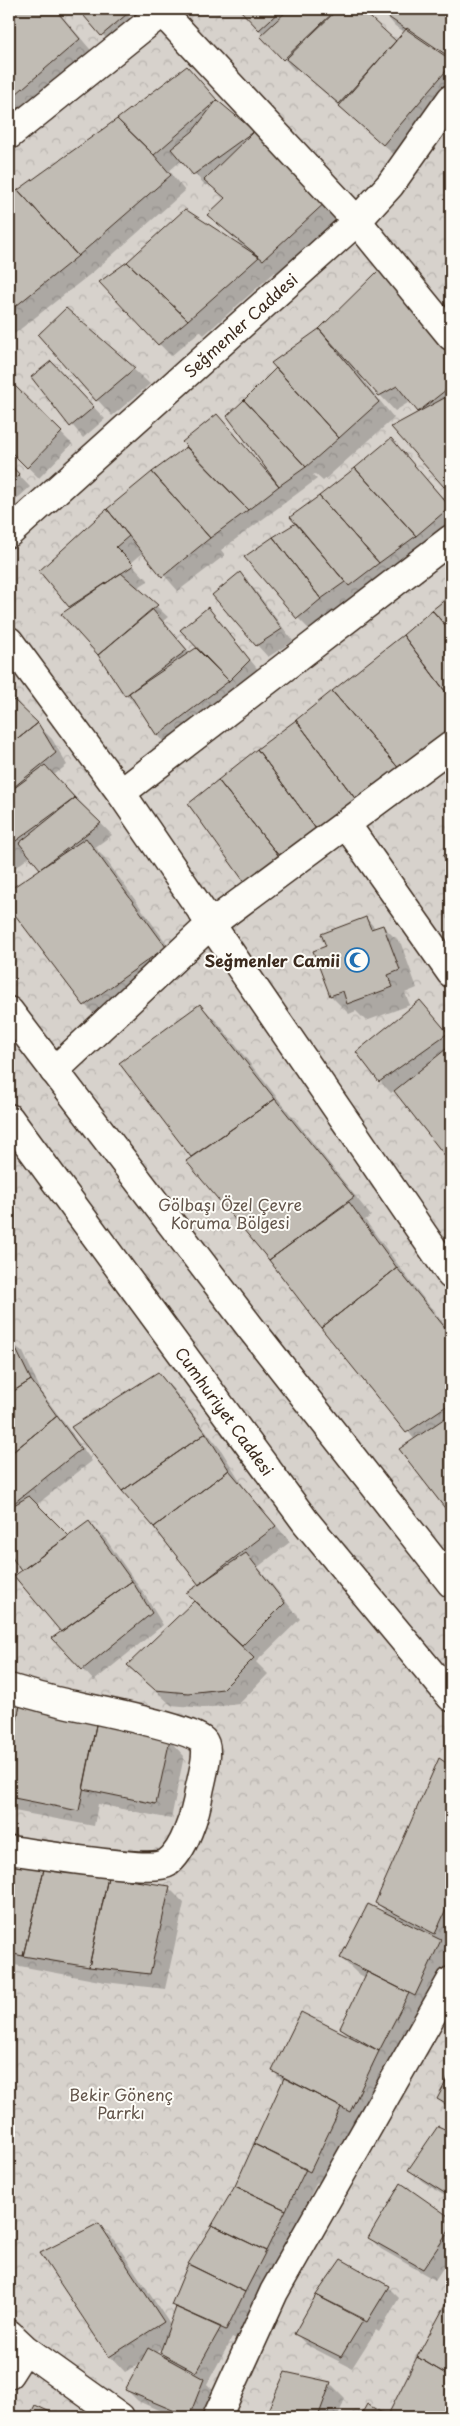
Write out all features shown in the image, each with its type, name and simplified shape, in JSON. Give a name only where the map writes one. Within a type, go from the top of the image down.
[{"type":"street","points":[[9,135],[162,10],[357,221],[451,336]]},
{"type":"street","name":"Seğmenler Caddesi","points":[[9,533],[357,221],[390,185],[451,99]]},
{"type":"street","points":[[121,793],[451,540]]},
{"type":"street","points":[[9,641],[121,793],[451,1275]]},
{"type":"street","points":[[54,1071],[211,924],[451,746]]},
{"type":"street","points":[[346,824],[451,974]]},
{"type":"street","points":[[9,1011],[253,1331],[449,1574]]},
{"type":"street","name":"Cumhuriyet Caddesi","points":[[9,1118],[305,1521],[451,1697]]},
{"type":"street","points":[[9,1688],[189,1734],[203,1740],[208,1750],[197,1804],[178,1853],[165,1865],[129,1865],[9,1850]]},
{"type":"street","points":[[217,2417],[274,2292],[451,1981]]},
{"type":"street","points":[[9,2374],[17,2341],[120,2417]]},
{"type":"green space","name":"Gölbaşı Özel Çevre Koruma Bölgesi","points":[[9,9],[451,9],[451,2417],[9,2417]]},
{"type":"building","points":[[9,9],[55,9],[80,39],[9,100]]},
{"type":"building","points":[[78,9],[122,9],[127,14],[101,36]]},
{"type":"building","points":[[239,9],[282,9],[259,30]]},
{"type":"building","points":[[289,9],[337,9],[283,60],[260,36]]},
{"type":"building","points":[[338,9],[361,9],[396,41],[339,104],[286,59]]},
{"type":"building","points":[[451,9],[451,60],[378,10]]},
{"type":"building","points":[[407,28],[451,58],[451,65],[383,145],[339,106]]},
{"type":"building","points":[[187,66],[217,100],[154,155],[117,119]]},
{"type":"building","points":[[217,100],[254,131],[193,175],[171,149],[193,131]]},
{"type":"building","points":[[117,119],[154,155],[171,175],[78,256],[18,190]]},
{"type":"building","points":[[254,131],[328,200],[263,260],[207,215],[225,198],[204,180]]},
{"type":"building","points":[[18,190],[78,256],[11,310],[9,308],[9,199]]},
{"type":"building","points":[[185,209],[259,257],[188,320],[127,262]]},
{"type":"building","points":[[127,262],[188,320],[158,345],[99,282]]},
{"type":"building","points":[[379,270],[451,354],[451,386],[418,412],[397,386],[379,396],[319,329]]},
{"type":"building","points":[[66,308],[135,368],[96,401],[38,335]]},
{"type":"building","points":[[319,329],[379,402],[339,438],[271,363]]},
{"type":"building","points":[[51,361],[94,407],[70,427],[31,377]]},
{"type":"building","points":[[276,368],[339,438],[306,467],[244,400]]},
{"type":"building","points":[[13,384],[62,432],[27,468],[9,450],[9,388]]},
{"type":"building","points":[[448,396],[451,400],[451,482],[444,487],[391,427]]},
{"type":"building","points":[[244,400],[306,467],[279,486],[227,416]]},
{"type":"building","points":[[217,414],[279,486],[248,510],[182,442]]},
{"type":"building","points":[[391,438],[450,507],[416,536],[355,468]]},
{"type":"building","points":[[186,447],[248,510],[210,538],[152,472]]},
{"type":"building","points":[[9,463],[20,475],[9,485]]},
{"type":"building","points":[[355,468],[416,536],[379,563],[319,496]]},
{"type":"building","points":[[152,472],[210,538],[162,577],[107,509]]},
{"type":"building","points":[[319,496],[379,563],[349,586],[290,517]]},
{"type":"building","points":[[107,509],[129,536],[116,547],[134,565],[69,607],[39,571]]},
{"type":"building","points":[[296,523],[345,582],[321,599],[273,537]]},
{"type":"building","points":[[273,537],[321,599],[297,619],[244,557]]},
{"type":"building","points":[[240,572],[282,629],[256,646],[212,595]]},
{"type":"building","points":[[121,573],[158,605],[98,655],[61,614]]},
{"type":"building","points":[[451,595],[451,632],[432,610]]},
{"type":"building","points":[[208,607],[250,660],[229,681],[180,630]]},
{"type":"building","points":[[152,609],[187,650],[125,696],[98,655]]},
{"type":"building","points":[[432,610],[451,632],[451,699],[403,635]]},
{"type":"building","points":[[403,635],[451,699],[451,734],[402,772],[332,691]]},
{"type":"building","points":[[196,648],[229,681],[157,736],[129,693]]},
{"type":"building","points":[[332,691],[402,772],[360,805],[296,720]]},
{"type":"building","points":[[14,700],[38,723],[9,746],[9,704]]},
{"type":"building","points":[[296,720],[360,805],[319,833],[257,749]]},
{"type":"building","points":[[38,723],[56,753],[9,791],[9,746]]},
{"type":"building","points":[[257,749],[319,833],[283,861],[218,780]]},
{"type":"building","points":[[45,765],[75,798],[9,846],[9,792]]},
{"type":"building","points":[[218,780],[283,861],[245,883],[188,804]]},
{"type":"building","points":[[75,798],[101,823],[40,869],[19,843]]},
{"type":"building","points":[[86,838],[166,947],[84,1006],[9,907],[9,890]]},
{"type":"building","points":[[451,851],[451,866],[443,856]]},
{"type":"building","name":"Seğmenler Camii","points":[[366,917],[371,929],[383,925],[400,970],[388,975],[393,987],[347,1004],[343,991],[330,996],[313,951],[326,946],[321,934]]},
{"type":"building","points":[[420,1000],[448,1033],[379,1082],[356,1052]]},
{"type":"building","points":[[200,1004],[275,1099],[191,1157],[119,1063]]},
{"type":"building","points":[[451,1045],[451,1154],[446,1157],[394,1091]]},
{"type":"building","points":[[275,1099],[354,1197],[269,1260],[186,1161]]},
{"type":"building","points":[[349,1202],[397,1268],[321,1328],[269,1260]]},
{"type":"building","points":[[397,1268],[451,1335],[451,1403],[406,1433],[321,1328]]},
{"type":"building","points":[[11,1339],[31,1380],[9,1394],[9,1341]]},
{"type":"building","points":[[158,1372],[206,1433],[122,1491],[71,1427]]},
{"type":"building","points":[[31,1380],[57,1416],[9,1455],[9,1394]]},
{"type":"building","points":[[451,1414],[451,1516],[399,1449]]},
{"type":"building","points":[[57,1416],[81,1449],[9,1507],[9,1455]]},
{"type":"building","points":[[206,1433],[229,1470],[154,1527],[122,1491]]},
{"type":"building","points":[[229,1470],[276,1526],[199,1585],[154,1527]]},
{"type":"building","points":[[29,1496],[69,1536],[21,1571],[9,1553],[9,1508]]},
{"type":"building","points":[[89,1521],[132,1581],[61,1632],[14,1576]]},
{"type":"building","points":[[246,1553],[285,1603],[242,1646],[186,1593]]},
{"type":"building","points":[[132,1581],[152,1613],[82,1670],[52,1638]]},
{"type":"building","points":[[194,1601],[254,1658],[223,1689],[188,1693],[155,1690],[127,1665]]},
{"type":"building","points":[[9,1703],[20,1705],[9,1755]]},
{"type":"building","points":[[20,1705],[97,1720],[79,1811],[9,1797],[9,1755]]},
{"type":"building","points":[[97,1720],[170,1739],[156,1804],[83,1789]]},
{"type":"building","points":[[439,1758],[451,1766],[451,1899],[435,1934],[375,1903]]},
{"type":"building","points":[[9,1860],[45,1865],[23,1956],[9,1953]]},
{"type":"building","points":[[45,1865],[108,1877],[89,1967],[23,1956]]},
{"type":"building","points":[[108,1877],[170,1886],[150,1974],[89,1967]]},
{"type":"building","points":[[368,1904],[441,1940],[415,1996],[340,1958]]},
{"type":"building","points":[[367,1972],[409,1993],[379,2051],[340,2028]]},
{"type":"building","points":[[301,2012],[379,2051],[350,2112],[272,2071]]},
{"type":"building","points":[[451,2072],[451,2107],[437,2099]]},
{"type":"building","points":[[284,2078],[341,2107],[310,2172],[254,2144]]},
{"type":"building","points":[[438,2126],[451,2132],[451,2197],[408,2170]]},
{"type":"building","points":[[254,2144],[306,2169],[286,2210],[235,2186]]},
{"type":"building","points":[[401,2183],[451,2218],[451,2228],[423,2269],[368,2238]]},
{"type":"building","points":[[235,2186],[286,2210],[266,2251],[212,2225]]},
{"type":"building","points":[[99,2223],[164,2322],[109,2357],[40,2253]]},
{"type":"building","points":[[212,2225],[266,2251],[245,2292],[188,2264]]},
{"type":"building","points":[[341,2259],[389,2286],[367,2322],[316,2295]]},
{"type":"building","points":[[188,2264],[245,2292],[226,2330],[171,2305]]},
{"type":"building","points":[[316,2295],[364,2319],[341,2357],[294,2334]]},
{"type":"building","points":[[449,2298],[451,2299],[451,2377],[417,2357]]},
{"type":"building","points":[[176,2307],[221,2327],[196,2372],[160,2353]]},
{"type":"building","points":[[148,2348],[204,2379],[189,2417],[125,2390]]},
{"type":"building","points":[[417,2357],[451,2377],[451,2417],[395,2417],[389,2413]]},
{"type":"building","points":[[285,2372],[331,2382],[318,2417],[265,2417]]},
{"type":"building","points":[[367,2404],[389,2417],[360,2417]]},
{"type":"building","points":[[35,2405],[61,2417],[29,2417]]},
{"type":"place","name":"Seğmenler Camii","points":[[357,960]]},
{"type":"park label","name":"Bekir Gönenç Parrkı","points":[[121,2103]]}]
